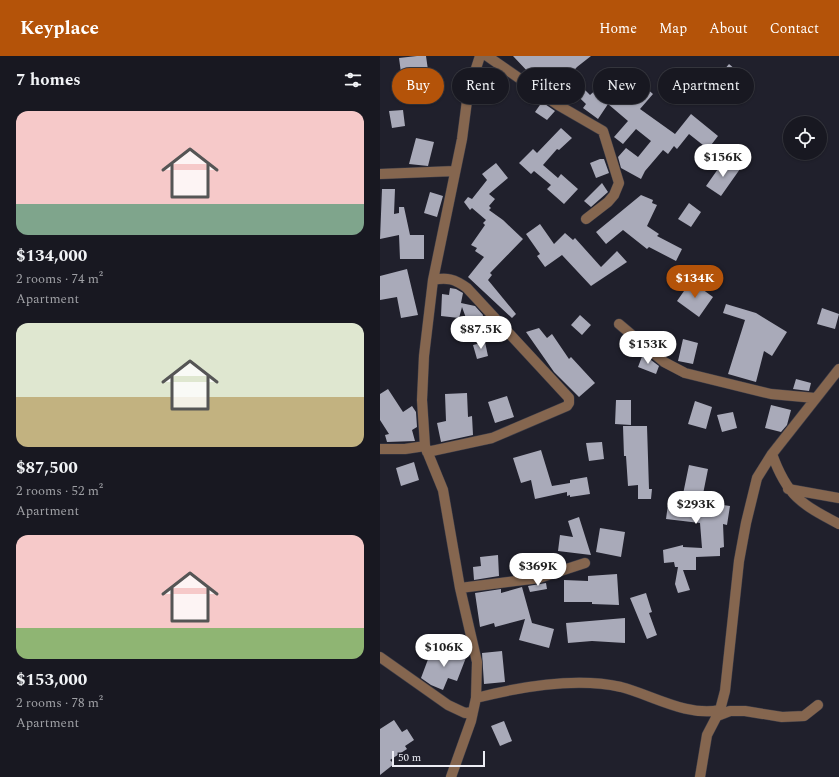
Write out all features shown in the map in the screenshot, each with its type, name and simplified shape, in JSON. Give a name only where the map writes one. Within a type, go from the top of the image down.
[{"type":"street","points":[[452,776],[473,712],[476,698],[477,662],[460,588],[443,490],[426,449],[422,400],[424,356],[433,280],[462,139],[468,93],[480,56]]},
{"type":"street","points":[[487,56],[558,105],[602,131],[619,183],[614,195],[608,202],[586,219]]},
{"type":"street","points":[[380,174],[455,171]]},
{"type":"street","points":[[380,449],[426,449],[492,438],[566,406],[569,403],[569,398],[466,288],[457,281],[448,278],[433,280]]},
{"type":"street","points":[[619,324],[664,362],[685,373],[771,394],[815,398]]},
{"type":"street","points":[[700,777],[707,735],[718,713],[725,691],[733,613],[746,523],[757,478],[772,454],[815,398],[839,370]]},
{"type":"street","points":[[772,454],[779,474],[788,488],[807,507],[839,524]]},
{"type":"street","points":[[788,488],[839,498]]},
{"type":"street","points":[[460,588],[539,578],[584,564]]},
{"type":"street","points":[[380,657],[448,705],[465,713],[473,712]]},
{"type":"street","points":[[476,698],[506,690],[538,685],[578,684],[620,687],[701,712],[718,713],[730,711],[782,717],[804,716],[818,705]]},
{"type":"building","points":[[426,56],[428,68],[400,68],[399,58]]},
{"type":"building","points":[[513,56],[591,56],[576,68],[524,68]]},
{"type":"building","points":[[729,64],[734,68],[726,68]]},
{"type":"building","points":[[585,90],[590,95],[593,92],[593,104],[608,104],[598,119],[583,108],[586,104]]},
{"type":"building","points":[[541,104],[545,104],[555,111],[547,120],[535,112]]},
{"type":"building","points":[[608,104],[644,104],[640,109],[675,134],[691,114],[718,136],[708,149],[689,134],[677,149],[674,146],[668,154],[663,150],[645,171],[641,179],[621,168],[618,157],[626,148],[638,157],[651,141],[636,129],[623,144],[614,137],[628,121]]},
{"type":"building","points":[[403,110],[405,126],[392,128],[389,111]]},
{"type":"building","points":[[561,128],[572,138],[559,150],[557,149],[543,165],[558,178],[561,174],[578,189],[564,204],[547,189],[551,185],[534,171],[531,174],[519,163],[533,149],[537,153]]},
{"type":"building","points":[[416,138],[434,142],[428,166],[409,164]]},
{"type":"building","points":[[604,159],[609,173],[596,178],[590,163]]},
{"type":"building","points":[[725,159],[740,169],[721,196],[706,186]]},
{"type":"building","points":[[496,163],[508,178],[489,194],[495,199],[489,206],[491,208],[489,210],[503,220],[523,239],[490,273],[492,275],[488,280],[516,314],[512,318],[468,277],[484,257],[475,251],[477,248],[471,245],[485,225],[483,223],[486,220],[472,208],[470,210],[464,202],[468,197],[472,199],[487,180],[482,174]]},
{"type":"building","points":[[602,183],[608,192],[591,207],[584,201]]},
{"type":"building","points":[[382,189],[395,189],[394,214],[399,213],[399,207],[404,207],[410,235],[424,235],[424,259],[400,259],[399,235],[380,239]]},
{"type":"building","points":[[430,192],[443,196],[437,217],[424,213]]},
{"type":"building","points":[[641,195],[653,200],[652,203],[657,205],[647,226],[659,234],[657,236],[682,249],[676,261],[649,247],[647,249],[623,230],[606,244],[596,232]]},
{"type":"building","points":[[689,203],[701,212],[691,227],[678,219]]},
{"type":"building","points":[[540,224],[554,244],[565,233],[573,240],[575,238],[601,267],[617,251],[627,262],[591,286],[562,255],[545,267],[537,256],[540,254],[526,234]]},
{"type":"building","points":[[407,269],[418,315],[401,318],[397,297],[380,300],[380,276]]},
{"type":"building","points":[[691,281],[713,297],[699,317],[677,301]]},
{"type":"building","points":[[450,288],[456,289],[463,293],[461,303],[475,306],[483,315],[482,321],[466,318],[462,307],[459,318],[441,316],[442,294],[449,295]]},
{"type":"building","points":[[726,304],[756,313],[787,332],[772,356],[764,351],[756,382],[728,374],[745,320],[723,313]]},
{"type":"building","points":[[822,308],[839,314],[835,329],[817,324]]},
{"type":"building","points":[[580,315],[591,325],[582,335],[571,325]]},
{"type":"building","points":[[539,328],[547,338],[552,334],[569,359],[571,357],[595,383],[579,397],[554,372],[526,332]]},
{"type":"building","points":[[683,339],[698,343],[693,364],[678,361]]},
{"type":"building","points":[[485,342],[488,356],[477,359],[473,345]]},
{"type":"building","points":[[643,354],[659,366],[656,374],[638,367]]},
{"type":"building","points":[[796,379],[811,383],[809,391],[793,389]]},
{"type":"building","points":[[388,389],[403,412],[412,406],[416,412],[417,427],[412,430],[415,441],[387,442],[385,435],[389,434],[380,420],[380,394]]},
{"type":"building","points":[[467,393],[468,417],[472,416],[473,435],[441,442],[437,423],[446,421],[445,394]]},
{"type":"building","points":[[507,396],[514,417],[495,423],[488,402]]},
{"type":"building","points":[[616,400],[631,400],[631,425],[615,424]]},
{"type":"building","points":[[695,401],[712,407],[706,429],[688,424]]},
{"type":"building","points":[[771,405],[791,410],[787,425],[781,432],[765,428]]},
{"type":"building","points":[[733,412],[737,428],[722,432],[717,415]]},
{"type":"building","points":[[623,426],[647,426],[649,489],[652,489],[651,499],[638,499],[638,485],[628,486],[626,456],[624,456]]},
{"type":"building","points":[[602,442],[604,459],[589,461],[586,443]]},
{"type":"building","points":[[541,450],[552,486],[570,483],[570,480],[587,477],[590,494],[570,497],[570,495],[567,496],[567,492],[535,499],[531,480],[521,483],[513,458]]},
{"type":"building","points":[[414,462],[419,480],[401,486],[396,468]]},
{"type":"building","points":[[689,465],[708,469],[702,499],[717,501],[716,504],[730,506],[727,525],[723,524],[724,547],[720,548],[720,556],[696,557],[696,570],[683,570],[690,590],[678,593],[675,584],[678,567],[675,567],[674,562],[664,563],[663,550],[683,545],[683,547],[702,548],[700,523],[666,519],[669,497],[682,499]]},
{"type":"building","points":[[579,517],[591,555],[558,551],[560,535],[573,537],[568,521]]},
{"type":"building","points":[[600,528],[625,532],[621,557],[596,552]]},
{"type":"building","points":[[498,555],[499,576],[474,580],[473,567],[481,566],[480,557]]},
{"type":"building","points":[[617,574],[619,605],[592,604],[592,602],[564,602],[564,580],[588,581],[588,576]]},
{"type":"building","points":[[546,583],[547,589],[530,592],[528,586]]},
{"type":"building","points":[[522,587],[532,623],[554,629],[549,648],[519,640],[525,619],[495,627],[494,623],[480,627],[475,593],[501,589],[501,593]]},
{"type":"building","points":[[646,593],[652,612],[649,613],[657,635],[647,639],[630,598]]},
{"type":"building","points":[[625,618],[625,643],[592,641],[568,643],[566,623]]},
{"type":"building","points":[[444,650],[452,653],[453,650],[467,655],[457,681],[448,678],[443,690],[431,685],[421,678],[430,654],[441,658]]},
{"type":"building","points":[[502,651],[505,682],[484,684],[482,653]]},
{"type":"building","points":[[394,720],[402,732],[407,729],[414,740],[405,746],[407,749],[390,760],[394,764],[380,775],[380,729]]},
{"type":"building","points":[[504,721],[512,741],[500,746],[491,726]]}]
